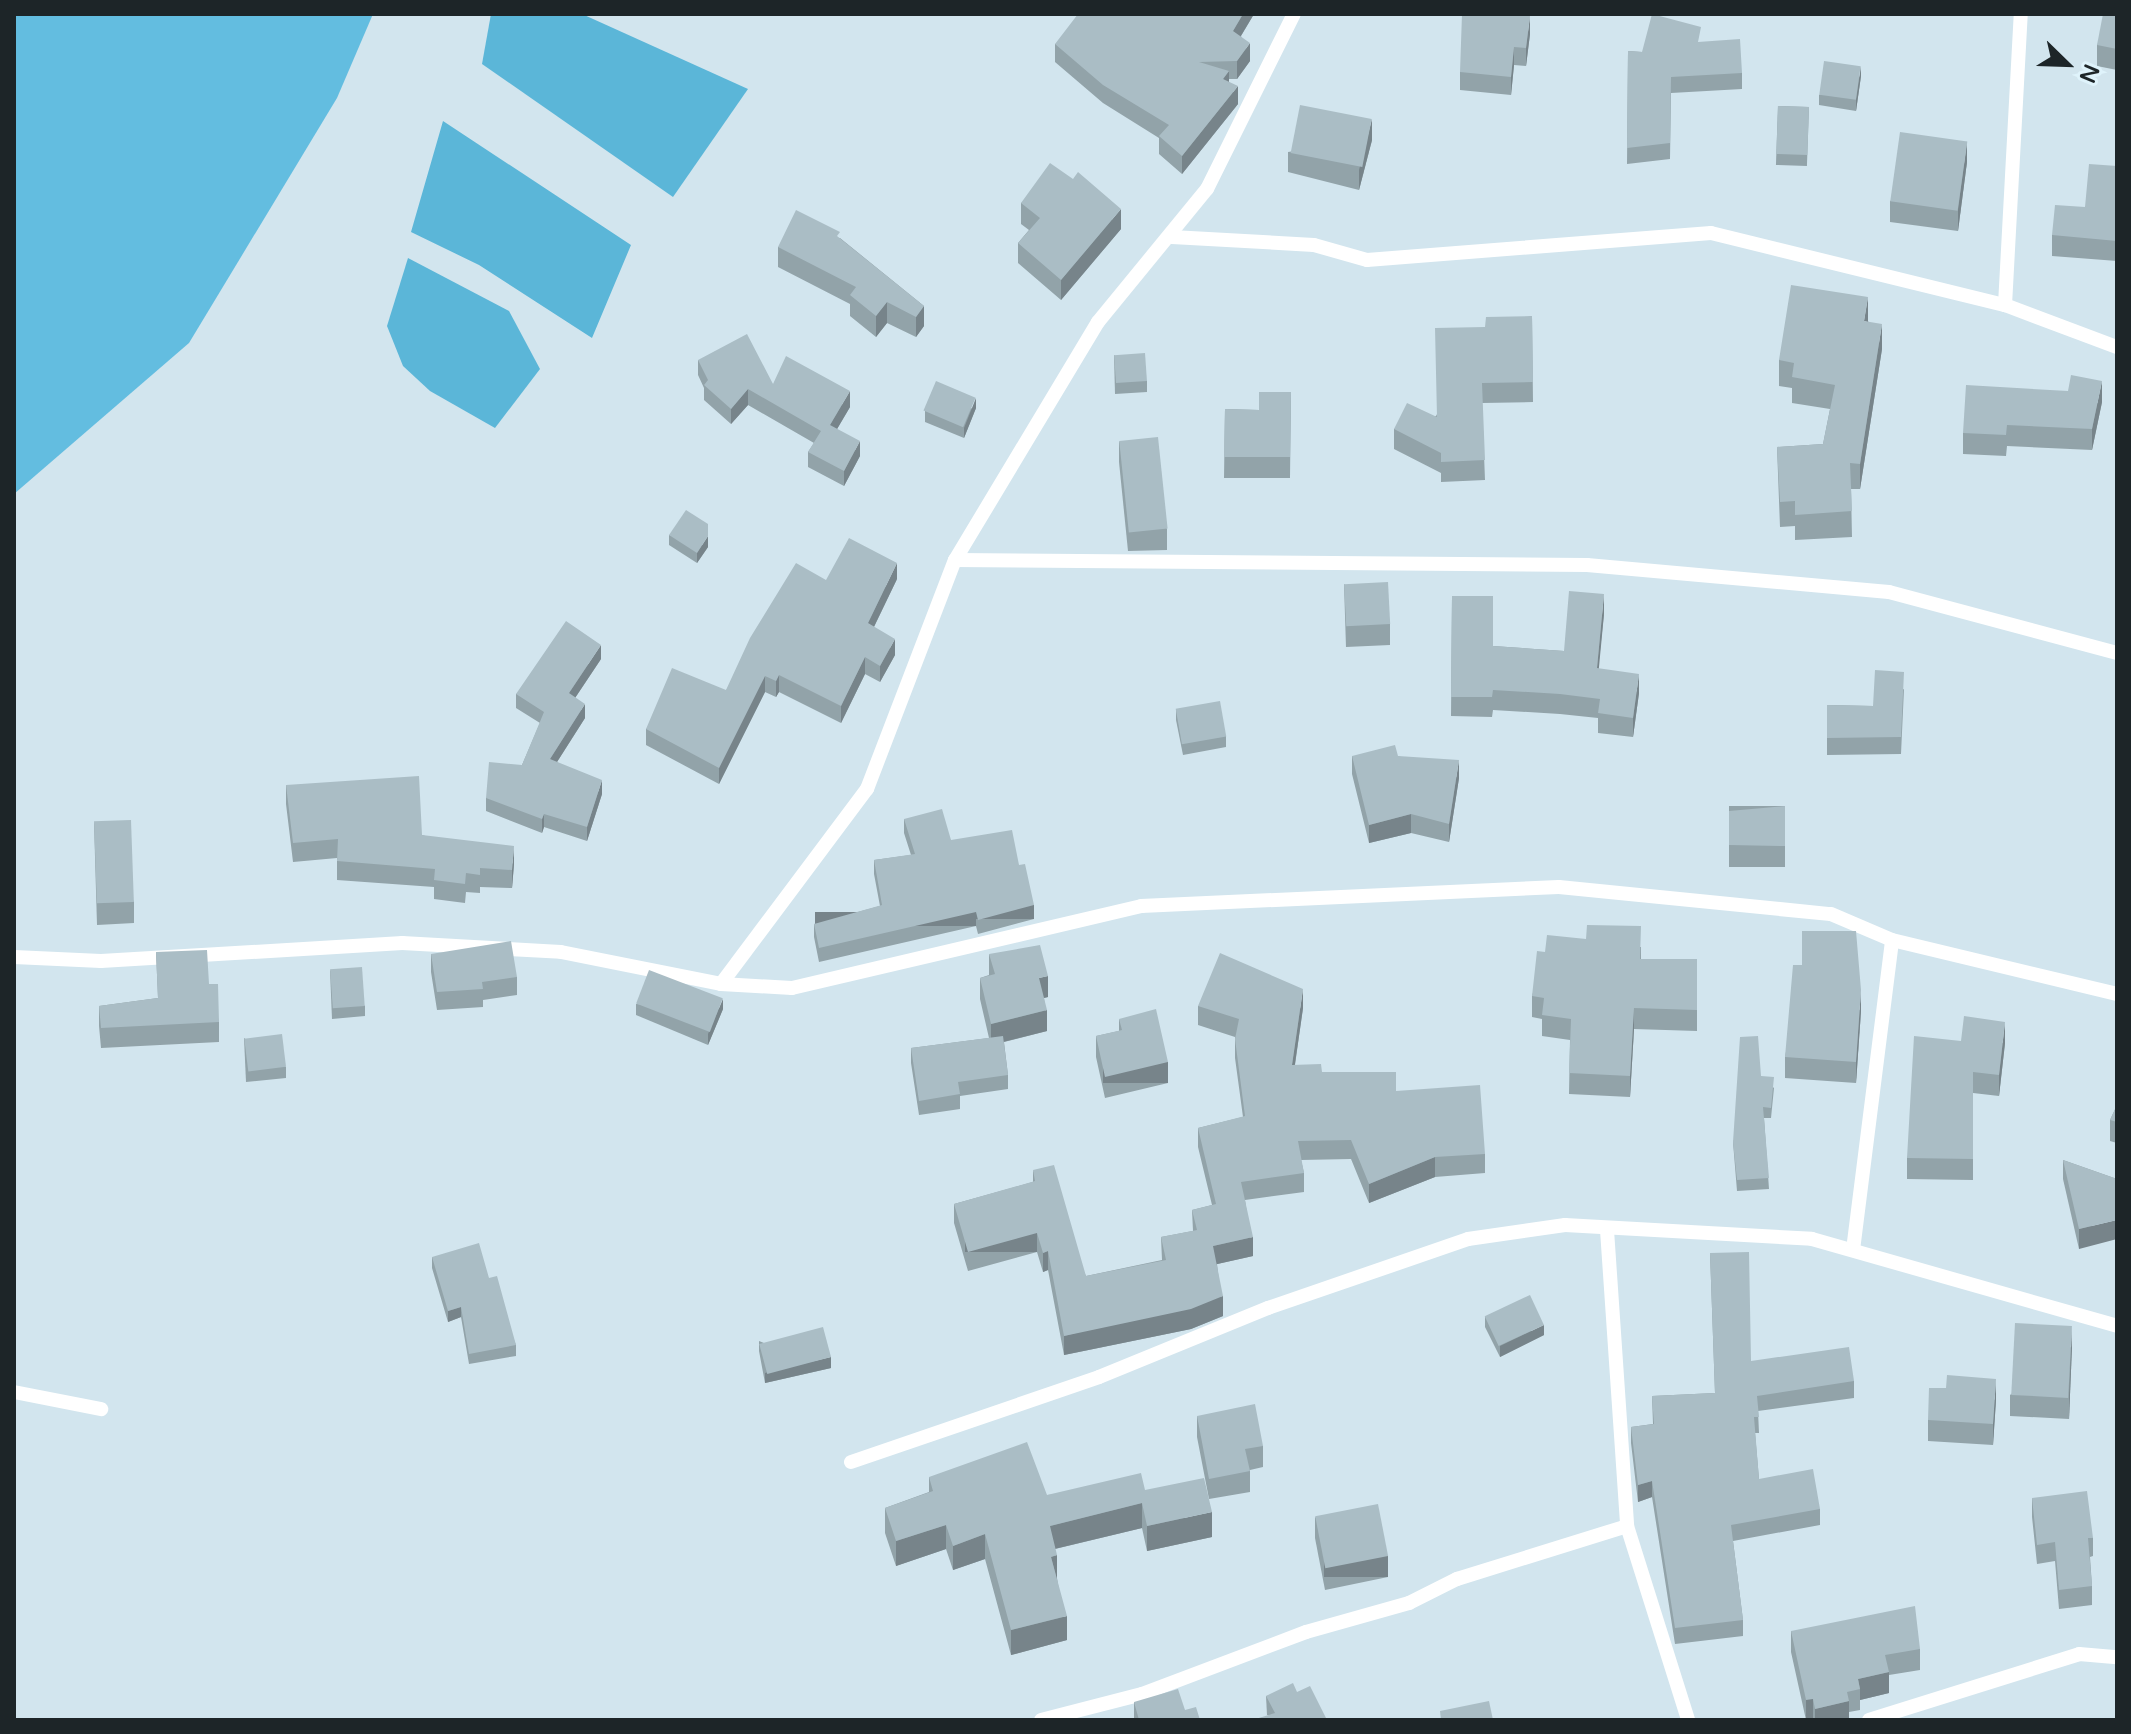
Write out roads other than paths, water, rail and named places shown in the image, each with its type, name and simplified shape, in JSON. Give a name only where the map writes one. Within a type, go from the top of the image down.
[{"type":"lane","points":[[721,984],[867,789],[955,560],[1098,322],[1172,237],[1207,189],[1294,14]]},
{"type":"lane","points":[[2005,305],[2021,14]]},
{"type":"lane","points":[[1172,237],[1314,245],[1367,260],[1711,233],[2005,305],[2117,347]]},
{"type":"lane","points":[[955,560],[1587,565],[1889,592],[2117,653]]},
{"type":"lane","points":[[14,957],[101,961],[383,942],[561,952],[721,984],[807,987],[1141,906],[1536,887],[1800,908],[1831,914],[1892,940],[2117,994]]},
{"type":"lane","points":[[1853,1250],[1892,940]]},
{"type":"lane","points":[[851,1462],[1484,1234],[1565,1225],[1607,1230],[1796,1237],[1853,1250],[2117,1326]]},
{"type":"lane","points":[[1607,1230],[1627,1526],[1688,1720]]},
{"type":"lane","points":[[14,1392],[101,1409]]},
{"type":"lane","points":[[1041,1720],[1142,1694],[1306,1632],[1409,1603],[1457,1579],[1627,1526]]},
{"type":"lane","points":[[1869,1720],[2079,1654],[2117,1657]]}]
